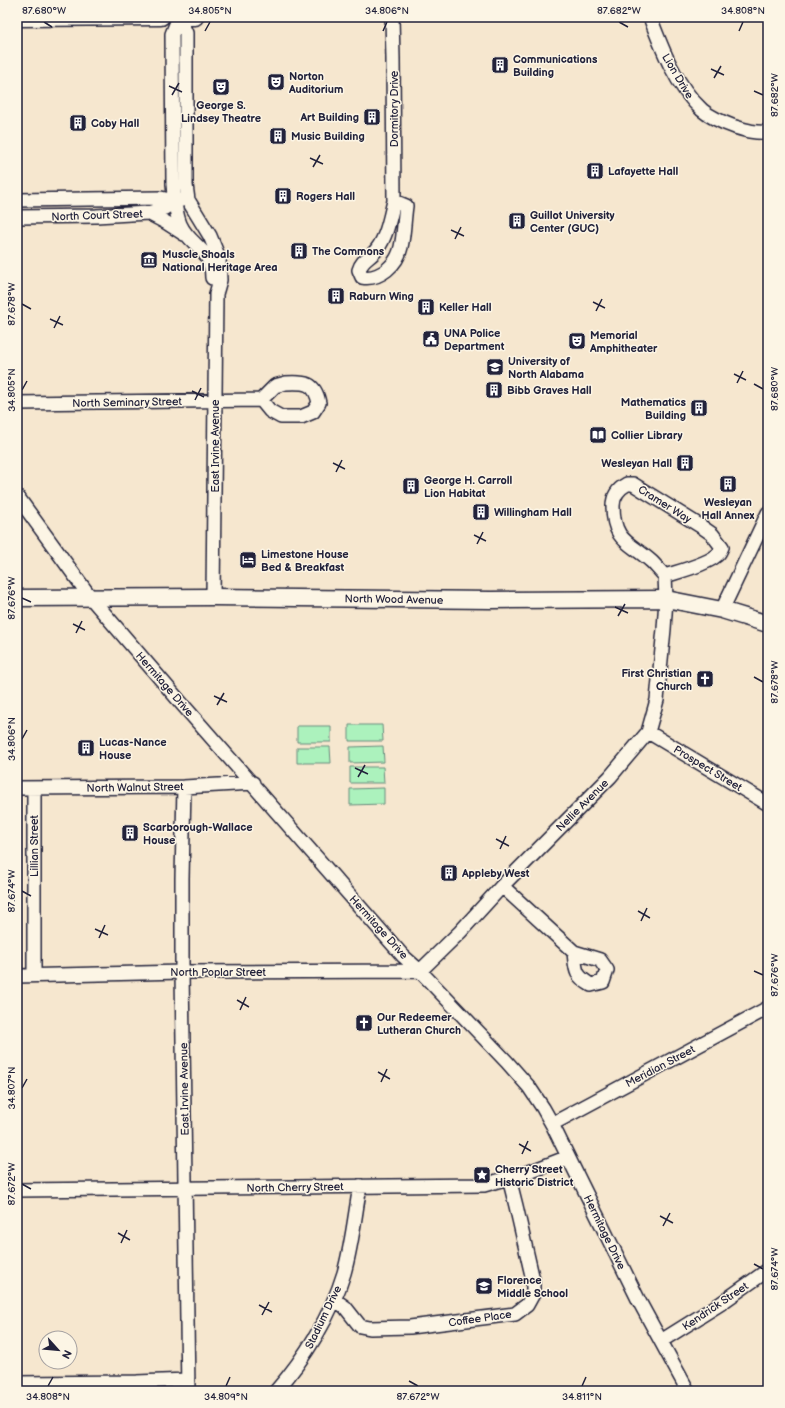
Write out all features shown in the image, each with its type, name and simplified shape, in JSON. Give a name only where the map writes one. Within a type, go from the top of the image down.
[{"type":"main road","points":[[17,18],[161,17]]},
{"type":"main road","points":[[178,17],[195,17]]},
{"type":"main road","name":"North Wood Avenue","points":[[17,598],[213,597],[491,600],[666,599],[722,610],[768,624]]},
{"type":"street","name":"East Irvine Avenue","points":[[178,17],[186,33],[186,185],[188,200],[210,236],[219,258],[220,280],[216,294],[213,597]]},
{"type":"street","name":"East Irvine Avenue","points":[[178,17],[172,34],[173,184],[175,201],[180,224],[210,261],[212,284],[216,294]]},
{"type":"street","name":"Dormitory Drive","points":[[392,17],[400,204],[401,248],[394,263],[382,274],[370,278],[362,277],[359,270],[361,264],[377,250],[400,204]]},
{"type":"street","name":"Lion Drive","points":[[650,17],[663,50],[675,74],[686,92],[703,111],[722,122],[754,133],[768,132]]},
{"type":"street","name":"North Court Street","points":[[17,200],[161,198],[175,201],[188,200]]},
{"type":"street","points":[[95,199],[96,216]]},
{"type":"street","name":"North Court Street","points":[[17,217],[96,216],[148,213],[165,208],[175,201]]},
{"type":"street","points":[[148,213],[167,222],[190,238]]},
{"type":"street","name":"North Seminary Street","points":[[17,403],[261,400]]},
{"type":"street","name":"Cramer Way","points":[[627,484],[633,484],[702,527],[712,534],[722,547],[720,552],[714,558],[664,576],[652,562],[624,540],[616,531],[613,520],[613,500],[616,492],[627,484]]},
{"type":"street","name":"Hermitage Drive","points":[[17,496],[91,598],[177,698],[403,956],[420,971],[529,1087],[552,1124],[639,1301],[688,1391]]},
{"type":"street","points":[[722,610],[768,513]]},
{"type":"street","points":[[664,576],[666,599]]},
{"type":"street","name":"Nellie Avenue","points":[[420,971],[460,932],[502,886],[610,777],[648,732],[657,700],[666,599]]},
{"type":"street","name":"Prospect Street","points":[[648,732],[768,804]]},
{"type":"street","name":"North Walnut Street","points":[[17,788],[184,787],[253,783]]},
{"type":"street","name":"East Irvine Avenue","points":[[184,787],[182,972],[188,1386]]},
{"type":"street","name":"Lillian Street","points":[[34,788],[34,976]]},
{"type":"street","points":[[502,886],[574,952]]},
{"type":"street","name":"North Poplar Street","points":[[17,976],[182,972],[420,971]]},
{"type":"street","name":"Meridian Street","points":[[552,1124],[768,1008]]},
{"type":"street","name":"North Cherry Street","points":[[17,1190],[484,1185],[532,1171],[568,1158]]},
{"type":"street","name":"Coffee Place","points":[[334,1300],[345,1307],[360,1326],[370,1328],[410,1327],[515,1314],[528,1305],[533,1294],[532,1280],[509,1178]]},
{"type":"street","name":"Stadium Drive","points":[[276,1391],[310,1347],[334,1300],[344,1273],[360,1186]]},
{"type":"street","name":"Kendrick Street","points":[[661,1342],[720,1304],[768,1270]]},
{"type":"street","points":[[17,1383],[137,1382],[188,1386]]},
{"type":"green space","points":[[349,725],[382,725],[383,741],[349,741]]},
{"type":"green space","points":[[297,726],[331,726],[331,742],[297,742]]},
{"type":"green space","points":[[383,746],[384,762],[350,763],[350,747]]},
{"type":"green space","points":[[297,747],[330,747],[331,763],[297,763]]},
{"type":"green space","points":[[350,767],[383,767],[384,783],[350,783]]},
{"type":"green space","points":[[384,788],[384,804],[350,805],[350,789]]},
{"type":"place","name":"Communications Building","points":[[500,65]]},
{"type":"place","name":"Norton Auditorium","points":[[276,82]]},
{"type":"place","name":"George S. Lindsey Theatre","points":[[221,87]]},
{"type":"place","name":"Art Building","points":[[372,117]]},
{"type":"place","name":"Coby Hall","points":[[78,123]]},
{"type":"place","name":"Music Building","points":[[278,136]]},
{"type":"place","name":"Lafayette Hall","points":[[595,171]]},
{"type":"place","name":"Rogers Hall","points":[[283,196]]},
{"type":"place","name":"Guillot University Center (GUC)","points":[[517,221]]},
{"type":"place","name":"The Commons","points":[[299,251]]},
{"type":"place","name":"Muscle Shoals National Heritage Area","points":[[149,260]]},
{"type":"place","name":"Raburn Wing","points":[[336,296]]},
{"type":"place","name":"Keller Hall","points":[[426,307]]},
{"type":"place","name":"UNA Police Department","points":[[431,339]]},
{"type":"place","name":"Memorial Amphitheater","points":[[577,341]]},
{"type":"place","name":"University of North Alabama","points":[[495,367]]},
{"type":"place","name":"Bibb Graves Hall","points":[[494,390]]},
{"type":"place","name":"Mathematics Building","points":[[699,408]]},
{"type":"place","name":"Collier Library","points":[[598,435]]},
{"type":"place","name":"Wesleyan Hall","points":[[685,463]]},
{"type":"place","name":"Wesleyan Hall Annex","points":[[728,484]]},
{"type":"place","name":"George H. Carroll Lion Habitat","points":[[411,486]]},
{"type":"place","name":"Willingham Hall","points":[[481,512]]},
{"type":"place","name":"Limestone House Bed & Breakfast","points":[[248,560]]},
{"type":"place","name":"First Christian Church","points":[[705,679]]},
{"type":"place","name":"Lucas-Nance House","points":[[86,748]]},
{"type":"place","name":"Scarborough-Wallace House","points":[[130,833]]},
{"type":"place","name":"Appleby West","points":[[449,873]]},
{"type":"place","name":"Our Redeemer Lutheran Church","points":[[364,1023]]},
{"type":"place","name":"Cherry Street Historic District","points":[[482,1175]]},
{"type":"place","name":"Florence Middle School","points":[[484,1286]]}]
